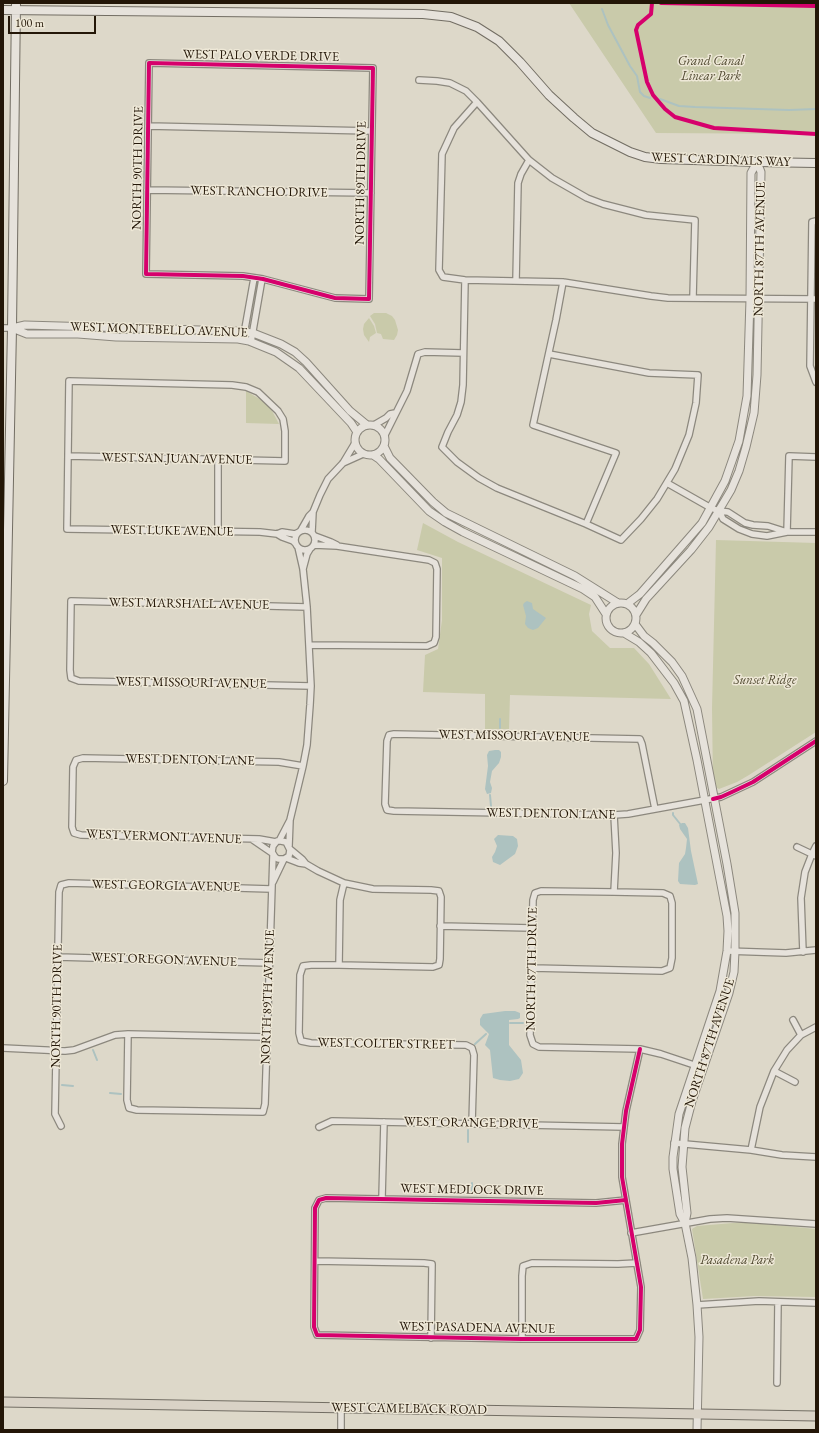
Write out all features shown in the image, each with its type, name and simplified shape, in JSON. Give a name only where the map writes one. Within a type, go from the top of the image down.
[{"type":"main road","name":"WEST CARDINALS WAY","points":[[3,10],[16,7],[423,14],[451,17],[477,27],[499,41],[550,95],[592,133],[613,144],[645,157],[661,159],[816,163]]},
{"type":"main road","points":[[3,782],[6,469],[12,328],[16,7]]},
{"type":"main road","name":"WEST CAMELBACK ROAD","points":[[3,1402],[816,1416]]},
{"type":"street","name":"WEST PALO VERDE DRIVE","points":[[149,64],[373,68]]},
{"type":"street","name":"NORTH 90TH DRIVE","points":[[149,64],[146,274],[243,276],[254,278]]},
{"type":"street","name":"NORTH 89TH DRIVE","points":[[262,279],[335,298],[369,299],[373,68]]},
{"type":"street","points":[[419,80],[450,83],[466,91],[529,160],[552,178],[569,188],[603,204],[646,215],[695,220],[693,297]]},
{"type":"street","points":[[477,102],[454,128],[442,154],[439,270],[443,277],[465,280],[563,282],[651,296],[814,299]]},
{"type":"street","points":[[148,126],[371,131]]},
{"type":"street","points":[[516,281],[518,183],[529,160]]},
{"type":"street","name":"NORTH 87TH AVENUE","points":[[627,604],[640,594],[702,523],[729,472],[739,441],[745,417],[749,367],[752,173],[757,162]]},
{"type":"street","name":"NORTH 87TH AVENUE","points":[[636,615],[646,599],[696,544],[719,511],[731,490],[739,471],[751,429],[757,374],[759,299],[761,172],[757,162]]},
{"type":"street","name":"WEST RANCHO DRIVE","points":[[147,190],[370,193]]},
{"type":"street","points":[[814,221],[814,299],[810,366],[816,382]]},
{"type":"street","points":[[243,340],[254,278],[262,279],[251,342]]},
{"type":"street","points":[[465,280],[463,385],[461,402],[457,415],[442,447],[457,462],[479,478],[497,488],[586,524],[621,540],[657,499],[675,469],[689,435],[696,403],[698,375],[649,374],[549,354]]},
{"type":"street","points":[[563,282],[533,424],[616,453],[586,524]]},
{"type":"street","name":"WEST MONTEBELLO AVENUE","points":[[3,328],[26,325],[253,333],[281,344],[295,352],[311,367],[350,411],[371,425]]},
{"type":"street","name":"WEST MONTEBELLO AVENUE","points":[[12,328],[27,334],[243,340],[251,342],[276,352],[299,368],[351,423],[357,432]]},
{"type":"street","points":[[343,464],[363,454],[373,455],[378,453],[384,446],[385,435],[407,391],[418,354],[425,352],[463,353]]},
{"type":"street","name":"WEST SAN JUAN AVENUE","points":[[68,381],[232,385],[246,387],[258,392],[278,411],[283,420],[285,431],[285,461],[68,456],[68,381]]},
{"type":"street","points":[[363,454],[357,448],[355,443],[354,439],[357,432],[361,427],[371,425],[386,418],[390,414],[395,413]]},
{"type":"street","points":[[371,425],[382,430],[385,435]]},
{"type":"street","points":[[285,859],[290,853],[290,820],[307,745],[311,686],[307,608],[303,569],[296,538],[313,512],[328,479],[343,464],[355,443]]},
{"type":"street","points":[[384,446],[390,458],[433,502],[446,513],[575,576],[618,603],[631,606],[636,615],[635,624],[633,628],[624,633],[616,632],[609,628],[606,621],[606,614],[610,607],[618,603]]},
{"type":"street","points":[[373,455],[381,461],[429,511],[445,522],[583,589],[595,597],[606,614]]},
{"type":"street","name":"WEST LUKE AVENUE","points":[[68,456],[67,529],[277,534],[282,532],[295,534],[300,531]]},
{"type":"street","points":[[788,532],[788,456],[816,457]]},
{"type":"street","points":[[218,460],[218,532]]},
{"type":"street","points":[[667,483],[711,508],[728,512],[745,523],[758,526],[768,526],[788,532]]},
{"type":"street","points":[[719,511],[723,519],[739,529],[757,535],[767,536],[788,532],[816,532]]},
{"type":"street","points":[[303,569],[307,554],[312,547],[313,512]]},
{"type":"street","points":[[757,535],[758,526]]},
{"type":"street","points":[[300,531],[305,530],[337,546]]},
{"type":"street","name":"WEST LUKE AVENUE","points":[[277,534],[293,540],[297,545]]},
{"type":"street","points":[[297,545],[304,550],[312,547],[337,546],[429,560],[435,563],[437,569],[436,637],[434,643],[427,646],[309,645]]},
{"type":"street","name":"WEST MARSHALL AVENUE","points":[[71,678],[71,602],[307,608]]},
{"type":"street","name":"NORTH 87TH AVENUE","points":[[635,624],[644,636],[672,662],[682,676],[696,709],[702,732],[733,901],[736,937],[734,972],[726,1003],[688,1115],[683,1144],[682,1167],[687,1213],[685,1223]]},
{"type":"street","name":"NORTH 87TH AVENUE","points":[[624,633],[639,642],[651,653],[674,683],[684,701],[727,916],[727,951],[720,991],[679,1114],[674,1143],[673,1168],[675,1188],[680,1214],[685,1223],[692,1258],[698,1305],[697,1430]]},
{"type":"street","name":"WEST MISSOURI AVENUE","points":[[71,678],[79,681],[311,686]]},
{"type":"street","name":"WEST MISSOURI AVENUE","points":[[387,810],[385,804],[387,741],[389,735],[394,734],[640,739],[655,809]]},
{"type":"street","points":[[713,798],[721,797],[753,782],[816,740]]},
{"type":"street","name":"WEST DENTON LANE","points":[[74,833],[72,827],[73,767],[76,760],[83,758],[279,762],[303,766]]},
{"type":"street","name":"WEST DENTON LANE","points":[[387,810],[401,812],[614,815],[628,814],[713,798]]},
{"type":"street","points":[[532,968],[662,970],[670,968],[672,958],[672,903],[670,896],[663,893],[614,892],[616,853],[614,815]]},
{"type":"street","points":[[290,820],[278,842],[272,849],[273,854],[278,859],[285,859],[306,864]]},
{"type":"street","name":"WEST VERMONT AVENUE","points":[[74,833],[81,835],[259,839],[278,842]]},
{"type":"street","name":"WEST VERMONT AVENUE","points":[[253,840],[273,854]]},
{"type":"street","points":[[278,842],[284,841],[306,864],[318,872],[344,883],[373,889],[439,891],[441,897],[439,965],[433,967],[339,965],[340,900],[344,883]]},
{"type":"street","points":[[803,952],[801,898],[805,872],[814,855],[816,846]]},
{"type":"street","points":[[797,847],[814,855]]},
{"type":"street","name":"NORTH 89TH AVENUE","points":[[128,1034],[127,1100],[129,1108],[137,1110],[263,1112],[265,1104],[273,854]]},
{"type":"street","name":"NORTH 89TH AVENUE","points":[[272,882],[285,859]]},
{"type":"street","name":"NORTH 90TH DRIVE","points":[[61,885],[59,892],[55,1114],[61,1126]]},
{"type":"street","name":"WEST GEORGIA AVENUE","points":[[61,885],[271,889]]},
{"type":"street","name":"NORTH 87TH DRIVE","points":[[614,892],[541,891],[535,893],[533,900],[532,928],[530,1035],[533,1044],[539,1046],[640,1049]]},
{"type":"street","points":[[440,926],[532,928]]},
{"type":"street","points":[[727,951],[780,953],[816,950]]},
{"type":"street","name":"WEST OREGON AVENUE","points":[[58,957],[269,963]]},
{"type":"street","name":"WEST COLTER STREET","points":[[339,965],[303,966],[300,975],[299,1033],[301,1041],[311,1043],[466,1045],[472,1048],[474,1055],[472,1123]]},
{"type":"street","points":[[793,1020],[801,1034]]},
{"type":"street","points":[[751,1150],[760,1107],[774,1071],[787,1050],[801,1034],[816,1027]]},
{"type":"street","points":[[3,1048],[56,1051],[74,1050],[115,1035],[128,1034],[267,1037]]},
{"type":"street","points":[[522,1339],[523,1266],[532,1263],[618,1264],[637,1262],[622,1177],[622,1144],[640,1049],[661,1054],[703,1068]]},
{"type":"street","points":[[774,1071],[795,1082]]},
{"type":"street","name":"WEST ORANGE DRIVE","points":[[319,1127],[332,1121],[624,1127]]},
{"type":"street","points":[[382,1198],[384,1122]]},
{"type":"street","points":[[674,1143],[751,1150],[782,1155],[816,1157]]},
{"type":"street","name":"WEST MEDLOCK DRIVE","points":[[315,1261],[315,1208],[319,1200],[326,1198],[596,1203],[626,1200]]},
{"type":"street","points":[[632,1233],[710,1219],[732,1218],[816,1224]]},
{"type":"street","points":[[315,1261],[424,1262],[432,1264],[431,1338]]},
{"type":"street","name":"WEST PASADENA AVENUE","points":[[315,1261],[314,1327],[317,1335],[522,1339],[636,1339],[640,1330],[641,1287],[637,1262]]},
{"type":"street","points":[[698,1305],[739,1302],[816,1303]]},
{"type":"street","points":[[777,1383],[778,1302]]},
{"type":"street","points":[[341,1408],[341,1430]]},
{"type":"green space","name":"Grand Canal Linear Park","points":[[569,3],[724,3],[816,6],[816,134],[656,133]]},
{"type":"green space","points":[[374,313],[386,313],[392,316],[395,320],[398,330],[394,340],[383,339],[381,334],[377,333],[375,324],[370,316]]},
{"type":"green space","points":[[369,318],[376,333],[370,337],[369,342],[364,335],[363,329],[364,324]]},
{"type":"green space","points":[[246,391],[270,407],[279,424],[246,423]]},
{"type":"green space","points":[[423,523],[458,542],[591,605],[589,614],[592,631],[610,648],[634,648],[649,664],[671,699],[510,695],[509,729],[485,729],[485,694],[423,692],[425,655],[438,649],[442,620],[442,558],[417,550]]},
{"type":"green space","name":"Sunset Ridge","points":[[716,540],[816,543],[816,732],[749,775],[737,782],[719,789],[713,786],[712,708]]},
{"type":"green space","name":"Pasadena Park","points":[[745,1222],[816,1229],[816,1297],[754,1296],[703,1299],[692,1229],[697,1226]]},
{"type":"shaded area","points":[[527,601],[532,603],[533,609],[546,618],[538,628],[533,630],[528,628],[525,624],[526,616],[523,605]]},
{"type":"shaded area","points":[[499,750],[501,752],[501,757],[499,763],[492,771],[490,782],[492,788],[491,793],[487,794],[485,789],[488,766],[487,755],[489,751]]},
{"type":"shaded area","points":[[685,823],[688,828],[698,884],[695,885],[680,884],[678,881],[679,863],[685,854],[687,839],[680,829],[679,825]]},
{"type":"shaded area","points":[[498,835],[513,836],[517,839],[518,846],[515,854],[500,865],[493,862],[492,857],[497,846],[494,839]]},
{"type":"shaded area","points":[[515,1011],[520,1013],[520,1018],[509,1020],[509,1045],[521,1060],[523,1073],[519,1079],[510,1081],[493,1078],[490,1050],[485,1045],[489,1034],[480,1025],[480,1019],[483,1014]]},
{"type":"waterway","points":[[602,9],[608,25],[637,76],[640,92],[644,96],[650,98]]},
{"type":"waterway","points":[[660,99],[679,106],[789,110],[816,109]]},
{"type":"waterway","points":[[500,719],[500,728]]},
{"type":"waterway","points":[[490,795],[491,806]]},
{"type":"waterway","points":[[673,813],[681,825]]},
{"type":"waterway","points":[[510,1023],[523,1023]]},
{"type":"waterway","points":[[475,1044],[486,1034]]},
{"type":"waterway","points":[[93,1050],[97,1060]]},
{"type":"waterway","points":[[62,1085],[73,1086]]},
{"type":"waterway","points":[[110,1093],[121,1094]]},
{"type":"waterway","points":[[468,1130],[468,1142]]},
{"type":"waterway","points":[[472,1183],[472,1194]]},
{"type":"cycle path","points":[[652,3],[651,14],[638,25],[636,30],[647,82],[653,95],[665,109],[675,117],[714,128],[816,134]]},
{"type":"cycle path","points":[[661,3],[816,6]]},
{"type":"cycle path","points":[[149,63],[373,68],[369,299],[335,298],[263,279],[243,276],[146,274],[149,63]]},
{"type":"cycle path","points":[[713,799],[721,797],[753,782],[816,741]]},
{"type":"cycle path","points":[[626,1200],[596,1203],[326,1198],[319,1200],[315,1208],[314,1327],[317,1335],[522,1339],[636,1339],[640,1330],[641,1287],[622,1177],[622,1144],[626,1111],[640,1049]]}]
